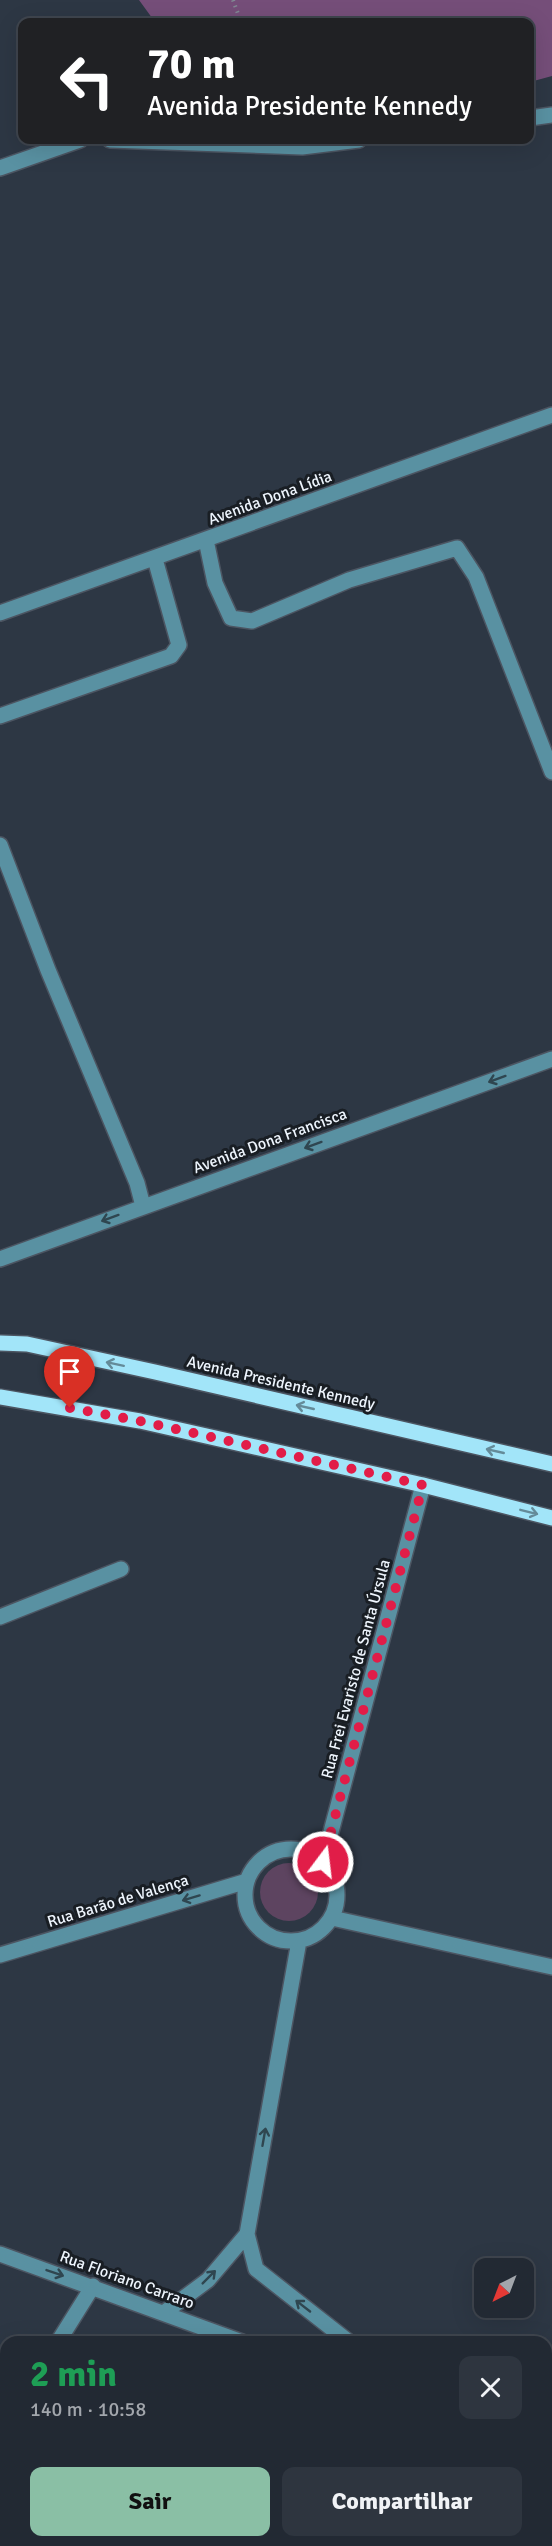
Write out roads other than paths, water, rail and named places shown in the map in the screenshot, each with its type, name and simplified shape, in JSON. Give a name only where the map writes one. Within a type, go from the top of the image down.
[{"type":"main road","name":"Avenida Presidente Kennedy","points":[[0,1343],[27,1344],[155,1372],[552,1464]]},
{"type":"main road","points":[[0,1397],[140,1421],[423,1485],[552,1518]]},
{"type":"street","points":[[534,117],[552,115]]},
{"type":"street","points":[[0,168],[69,144]]},
{"type":"street","points":[[220,144],[302,147],[326,144]]},
{"type":"street","name":"Avenida Dona Lídia","points":[[0,613],[552,415]]},
{"type":"street","points":[[206,540],[214,583],[231,618],[242,621],[252,621],[350,580],[458,548],[476,578],[552,772]]},
{"type":"street","points":[[0,716],[171,656],[179,645],[155,559]]},
{"type":"street","points":[[0,845],[48,970],[137,1183],[143,1206]]},
{"type":"street","name":"Avenida Dona Francisca","points":[[0,1259],[552,1059]]},
{"type":"street","name":"Rua Frei Evaristo de Santa Úrsula","points":[[323,1862],[423,1485]]},
{"type":"street","points":[[0,1617],[122,1569]]},
{"type":"street","points":[[296,1849],[311,1853],[323,1862],[332,1874],[337,1889],[337,1904],[332,1918],[323,1929],[312,1937],[299,1941],[283,1941],[256,1925],[248,1912],[245,1896],[247,1881],[254,1867],[266,1856],[280,1850],[296,1849]]},
{"type":"street","name":"Rua Barão de Valença","points":[[0,1955],[247,1881]]},
{"type":"street","points":[[332,1918],[552,1967]]},
{"type":"street","points":[[299,1941],[247,2234],[256,2269],[341,2336]]},
{"type":"street","points":[[165,2312],[208,2280],[247,2234]]},
{"type":"street","name":"Rua Floriano Carraro","points":[[0,2254],[227,2336]]},
{"type":"street","points":[[62,2336],[93,2286]]}]
